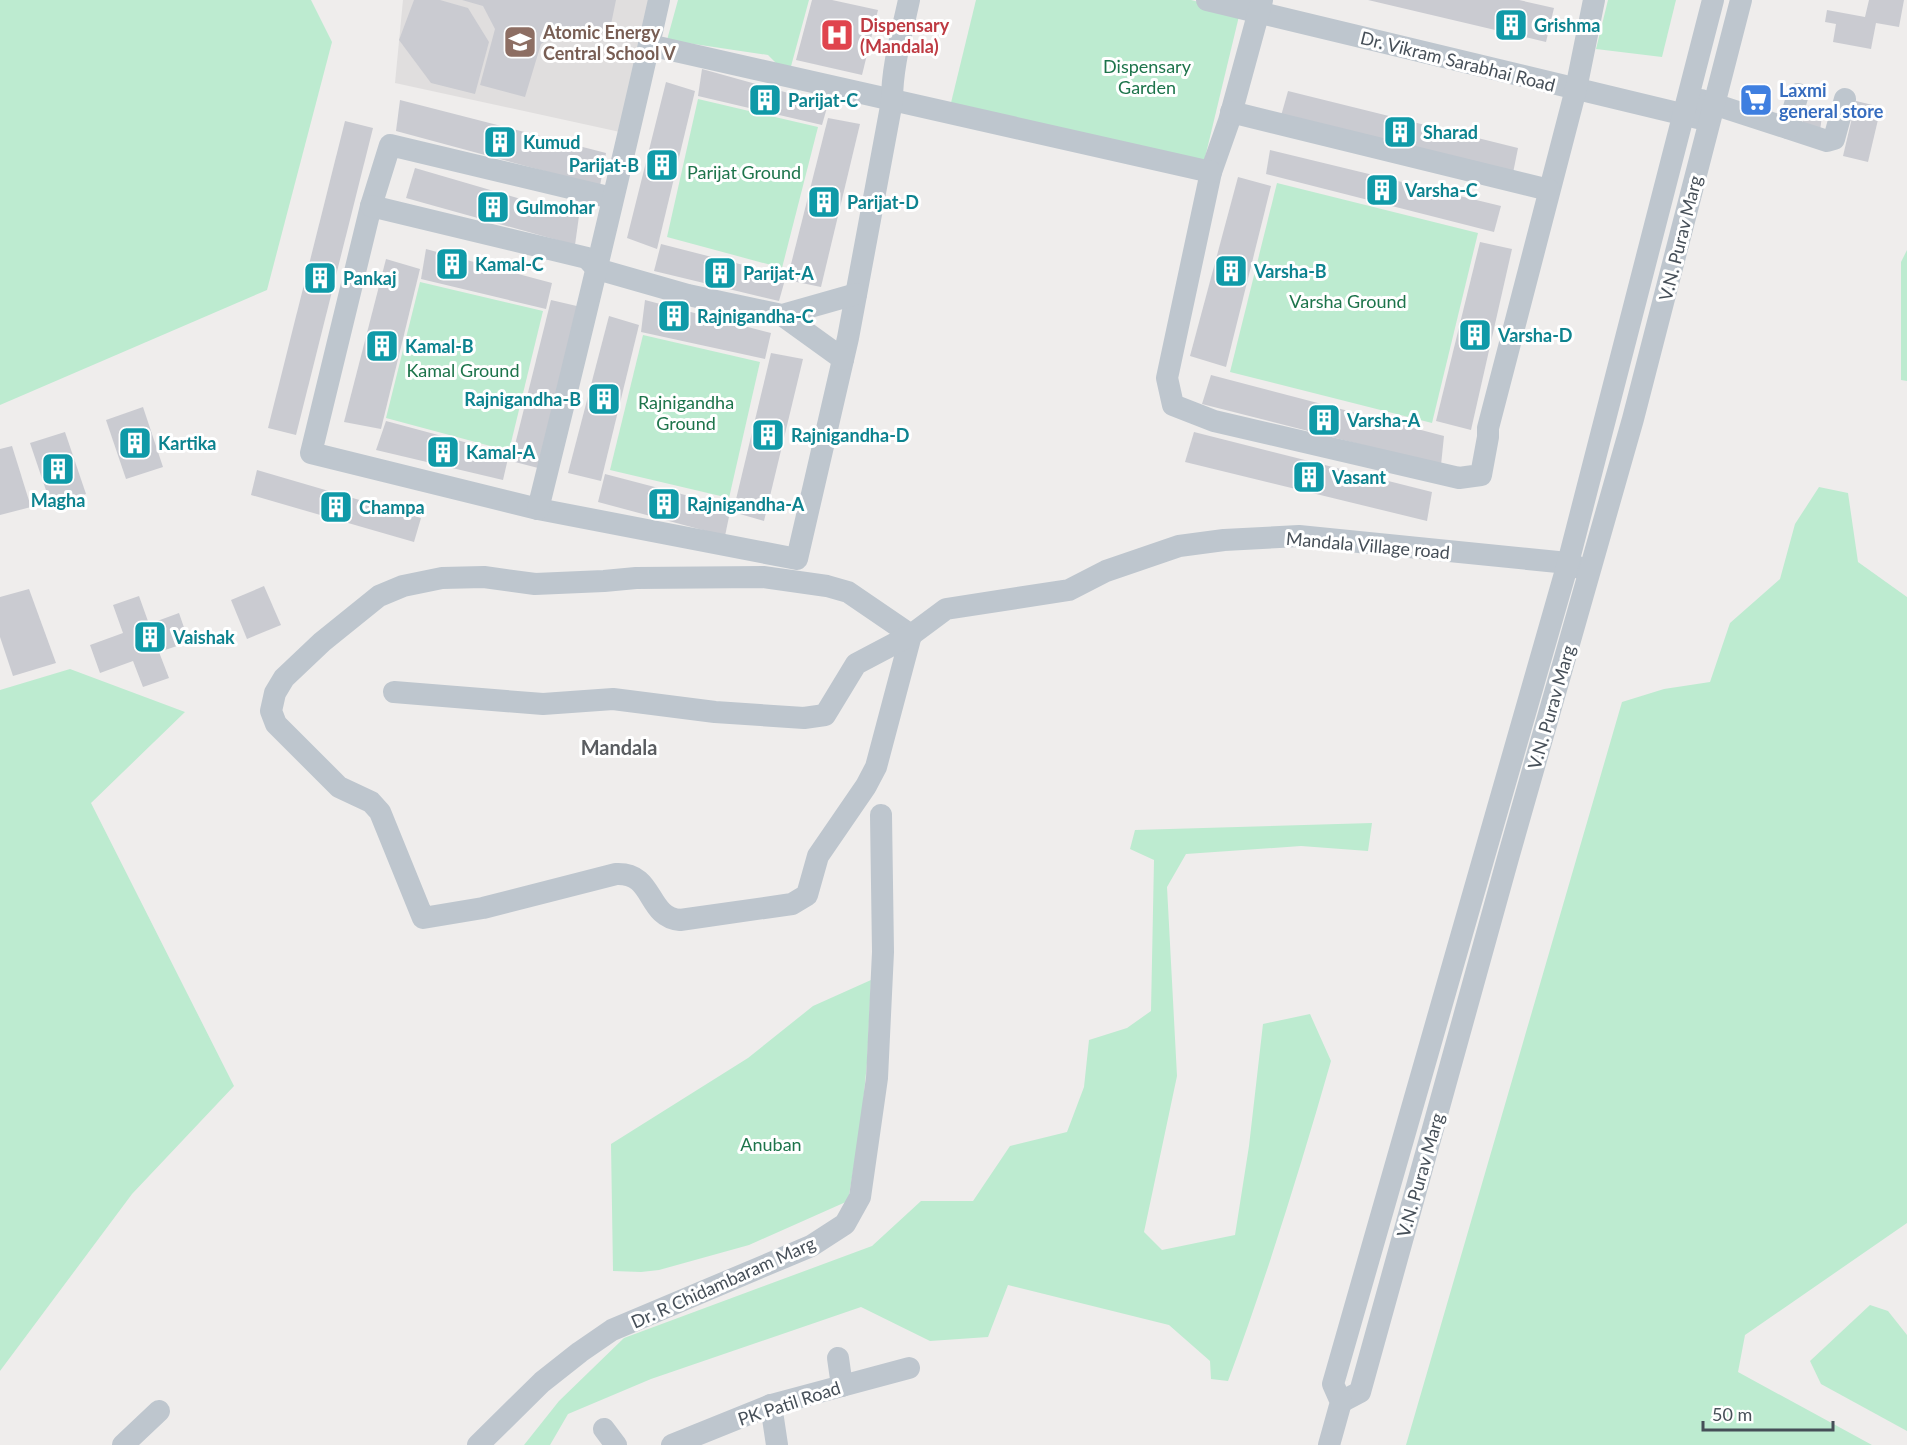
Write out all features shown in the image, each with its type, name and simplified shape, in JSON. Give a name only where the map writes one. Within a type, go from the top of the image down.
[{"type":"street","points":[[538,508],[597,269],[659,0]]},
{"type":"street","points":[[612,198],[390,145],[371,206],[311,453],[538,508],[797,559],[843,359],[892,101],[892,80],[909,0]]},
{"type":"street","name":"Dr. Vikram Sarabhai Road","points":[[1207,0],[1260,6],[1576,89],[1686,106],[1788,128],[1827,141],[1834,139],[1845,99]]},
{"type":"street","points":[[1260,6],[1231,112],[1211,172],[1167,378],[1173,405],[1214,421],[1459,478],[1481,475],[1488,428],[1576,89],[1594,0]]},
{"type":"street","name":"V.N. Purav Marg","points":[[1329,1445],[1341,1402],[1333,1384],[1568,563],[1713,0]]},
{"type":"street","name":"V.N. Purav Marg","points":[[1341,1402],[1360,1392],[1508,858],[1634,419],[1741,0]]},
{"type":"street","points":[[649,45],[1211,172]]},
{"type":"street","points":[[1788,128],[1798,94]]},
{"type":"street","points":[[1231,112],[1549,190]]},
{"type":"street","points":[[371,206],[586,258],[597,269],[688,295],[782,315],[843,359]]},
{"type":"street","points":[[782,315],[856,294]]},
{"type":"street","name":"Mandala Village road","points":[[394,692],[543,704],[614,699],[715,712],[804,718],[825,715],[855,664],[911,635],[946,609],[1069,590],[1106,571],[1179,546],[1224,540],[1299,536],[1568,563],[1590,572]]},
{"type":"street","points":[[483,577],[535,584],[636,578],[763,577],[827,586],[848,592],[911,635],[876,767],[866,786],[818,856],[807,896],[792,904],[680,920],[663,915],[642,883],[626,873],[483,908],[423,918],[380,812],[371,802],[339,787],[276,724],[271,711],[275,693],[284,678],[322,642],[379,596],[403,586],[442,578],[483,577]]},
{"type":"street","name":"Dr. R Chidambaram Marg","points":[[478,1445],[542,1382],[612,1330],[811,1246],[845,1224],[860,1197],[877,1078],[883,952],[881,815]]},
{"type":"street","points":[[1485,853],[1508,858]]},
{"type":"street","points":[[838,1358],[842,1386]]},
{"type":"street","name":"PK Patil Road","points":[[672,1445],[771,1405],[909,1368]]},
{"type":"street","points":[[771,1405],[777,1445]]},
{"type":"street","points":[[123,1445],[159,1411]]},
{"type":"shaded area","name":"Atomic Energy Central School V","points":[[403,0],[650,0],[620,132],[395,83]]},
{"type":"green space","points":[[0,0],[311,0],[332,42],[267,290],[0,405]]},
{"type":"green space","points":[[678,0],[809,0],[790,70],[780,67],[768,55],[667,40]]},
{"type":"green space","name":"Dispensary Garden","points":[[976,0],[1191,0],[1240,12],[1203,166],[949,111]]},
{"type":"green space","points":[[1608,0],[1676,0],[1662,57],[1596,49]]},
{"type":"green space","name":"Parijat Ground","points":[[698,99],[818,127],[782,268],[667,237]]},
{"type":"green space","name":"Varsha Ground","points":[[1277,183],[1478,233],[1432,423],[1230,372]]},
{"type":"green space","points":[[1907,250],[1907,381],[1901,380],[1901,262]]},
{"type":"green space","name":"Kamal Ground","points":[[420,282],[543,311],[509,451],[386,418]]},
{"type":"green space","name":"Rajnigandha Ground","points":[[643,335],[760,362],[729,498],[610,470]]},
{"type":"green space","points":[[1819,487],[1848,493],[1858,562],[1907,597],[1907,1223],[1745,1335],[1738,1372],[1872,1445],[1406,1445],[1622,702],[1664,689],[1710,682],[1730,623],[1780,579],[1795,524]]},
{"type":"green space","points":[[70,669],[185,712],[91,803],[234,1086],[132,1194],[0,1371],[0,690]]},
{"type":"green space","points":[[1372,823],[1368,851],[1301,846],[1186,854],[1167,887],[1177,1076],[1144,1232],[1162,1250],[1235,1235],[1249,1146],[1263,1024],[1310,1014],[1331,1061],[1283,1222],[1228,1381],[1211,1379],[1210,1361],[1169,1325],[1008,1285],[988,1337],[930,1341],[861,1307],[651,1379],[568,1414],[550,1445],[524,1445],[559,1401],[624,1338],[872,1246],[921,1201],[973,1201],[1010,1146],[1067,1132],[1084,1087],[1089,1040],[1127,1028],[1151,1011],[1154,860],[1130,849],[1135,830]]},
{"type":"green space","name":"Anuban","points":[[871,980],[861,1124],[848,1201],[749,1245],[659,1270],[613,1271],[611,1144],[748,1058],[813,1006]]},
{"type":"green space","points":[[1870,1305],[1888,1311],[1907,1335],[1907,1431],[1821,1384],[1810,1361]]},
{"type":"building","points":[[414,0],[440,0],[468,8],[489,42],[475,94],[431,83],[399,40]]},
{"type":"building","points":[[462,0],[616,0],[609,34],[569,26],[541,44],[525,97],[480,85],[495,29],[483,6]]},
{"type":"building","name":"Dispensary (Mandala)","points":[[812,0],[832,0],[878,10],[862,75],[796,60]]},
{"type":"building","name":"Grishma","points":[[1368,0],[1519,0],[1554,8],[1546,42]]},
{"type":"building","points":[[1869,0],[1904,0],[1899,27],[1876,23],[1871,49],[1833,42],[1836,24],[1825,22],[1827,10],[1865,17]]},
{"type":"building","name":"Parijat-C","points":[[702,69],[828,104],[822,125],[698,96]]},
{"type":"building","name":"Parijat-B","points":[[666,82],[695,91],[657,249],[627,238]]},
{"type":"building","name":"Sharad","points":[[1288,91],[1518,148],[1513,173],[1281,116]]},
{"type":"building","name":"Kumud","points":[[400,100],[606,153],[600,186],[396,131]]},
{"type":"building","points":[[1856,101],[1881,107],[1868,162],[1843,156]]},
{"type":"building","points":[[1805,106],[1823,108],[1820,131],[1802,129]]},
{"type":"building","name":"Parijat-D","points":[[828,118],[860,124],[821,287],[787,280]]},
{"type":"building","name":"Pankaj","points":[[345,121],[373,128],[296,435],[268,428]]},
{"type":"building","name":"Varsha-C","points":[[1270,150],[1501,206],[1494,232],[1266,174]]},
{"type":"building","name":"Gulmohar","points":[[415,168],[579,216],[575,245],[406,198]]},
{"type":"building","name":"Varsha-B","points":[[1238,177],[1271,186],[1226,367],[1190,356]]},
{"type":"building","name":"Varsha-D","points":[[1480,242],[1512,249],[1471,430],[1436,421]]},
{"type":"building","name":"Parijat-A","points":[[661,244],[786,276],[779,301],[654,271]]},
{"type":"building","name":"Kamal-C","points":[[426,249],[552,283],[546,309],[421,279]]},
{"type":"building","name":"Kamal-B","points":[[386,259],[420,269],[381,429],[344,422]]},
{"type":"building","points":[[551,300],[581,307],[542,469],[511,461]]},
{"type":"building","name":"Rajnigandha-C","points":[[645,300],[771,333],[765,359],[641,332]]},
{"type":"building","name":"Rajnigandha-B","points":[[609,316],[639,325],[601,481],[568,473]]},
{"type":"building","name":"Rajnigandha-D","points":[[771,353],[803,359],[764,521],[733,512]]},
{"type":"building","name":"Varsha-A","points":[[1211,375],[1444,436],[1441,465],[1202,404]]},
{"type":"building","name":"Kartika","points":[[143,407],[163,467],[126,479],[106,420]]},
{"type":"building","name":"Kamal-A","points":[[386,421],[509,454],[503,480],[376,450]]},
{"type":"building","name":"Magha","points":[[65,432],[86,494],[51,505],[30,443]]},
{"type":"building","name":"Vasant","points":[[1194,432],[1432,492],[1427,521],[1185,462]]},
{"type":"building","points":[[12,446],[31,507],[0,515],[0,449]]},
{"type":"building","name":"Champa","points":[[257,470],[421,518],[414,542],[251,495]]},
{"type":"building","name":"Rajnigandha-A","points":[[605,474],[731,507],[725,536],[598,502]]},
{"type":"building","points":[[264,586],[281,625],[247,639],[231,600]]},
{"type":"building","points":[[29,589],[56,663],[13,676],[0,637],[0,597]]},
{"type":"building","name":"Vaishak","points":[[139,596],[149,624],[179,613],[189,642],[159,652],[169,678],[143,687],[133,661],[100,673],[90,645],[123,633],[113,605]]},
{"type":"place","name":"Grishma","points":[[1511,25]]},
{"type":"place","name":"Dispensary (Mandala)","points":[[837,35]]},
{"type":"place","name":"Atomic Energy Central School V","points":[[520,42]]},
{"type":"place","name":"Parijat-C","points":[[765,100]]},
{"type":"place","name":"Laxmi general store","points":[[1756,100]]},
{"type":"place","name":"Sharad","points":[[1400,132]]},
{"type":"place","name":"Kumud","points":[[500,142]]},
{"type":"place","name":"Parijat-B","points":[[662,165]]},
{"type":"place","name":"Varsha-C","points":[[1382,190]]},
{"type":"place","name":"Parijat-D","points":[[824,202]]},
{"type":"place","name":"Gulmohar","points":[[493,207]]},
{"type":"place","name":"Kamal-C","points":[[452,264]]},
{"type":"place","name":"Varsha-B","points":[[1231,271]]},
{"type":"place","name":"Parijat-A","points":[[720,273]]},
{"type":"place","name":"Pankaj","points":[[320,278]]},
{"type":"place","name":"Rajnigandha-C","points":[[674,316]]},
{"type":"place","name":"Varsha-D","points":[[1475,335]]},
{"type":"place","name":"Kamal-B","points":[[382,346]]},
{"type":"place","name":"Rajnigandha-B","points":[[604,399]]},
{"type":"place","name":"Varsha-A","points":[[1324,420]]},
{"type":"place","name":"Rajnigandha-D","points":[[768,435]]},
{"type":"place","name":"Kartika","points":[[135,443]]},
{"type":"place","name":"Kamal-A","points":[[443,452]]},
{"type":"place","name":"Magha","points":[[58,469]]},
{"type":"place","name":"Vasant","points":[[1309,477]]},
{"type":"place","name":"Rajnigandha-A","points":[[664,504]]},
{"type":"place","name":"Champa","points":[[336,507]]},
{"type":"place","name":"Vaishak","points":[[150,637]]},
{"type":"district","name":"Mandala","points":[[619,747]]}]
